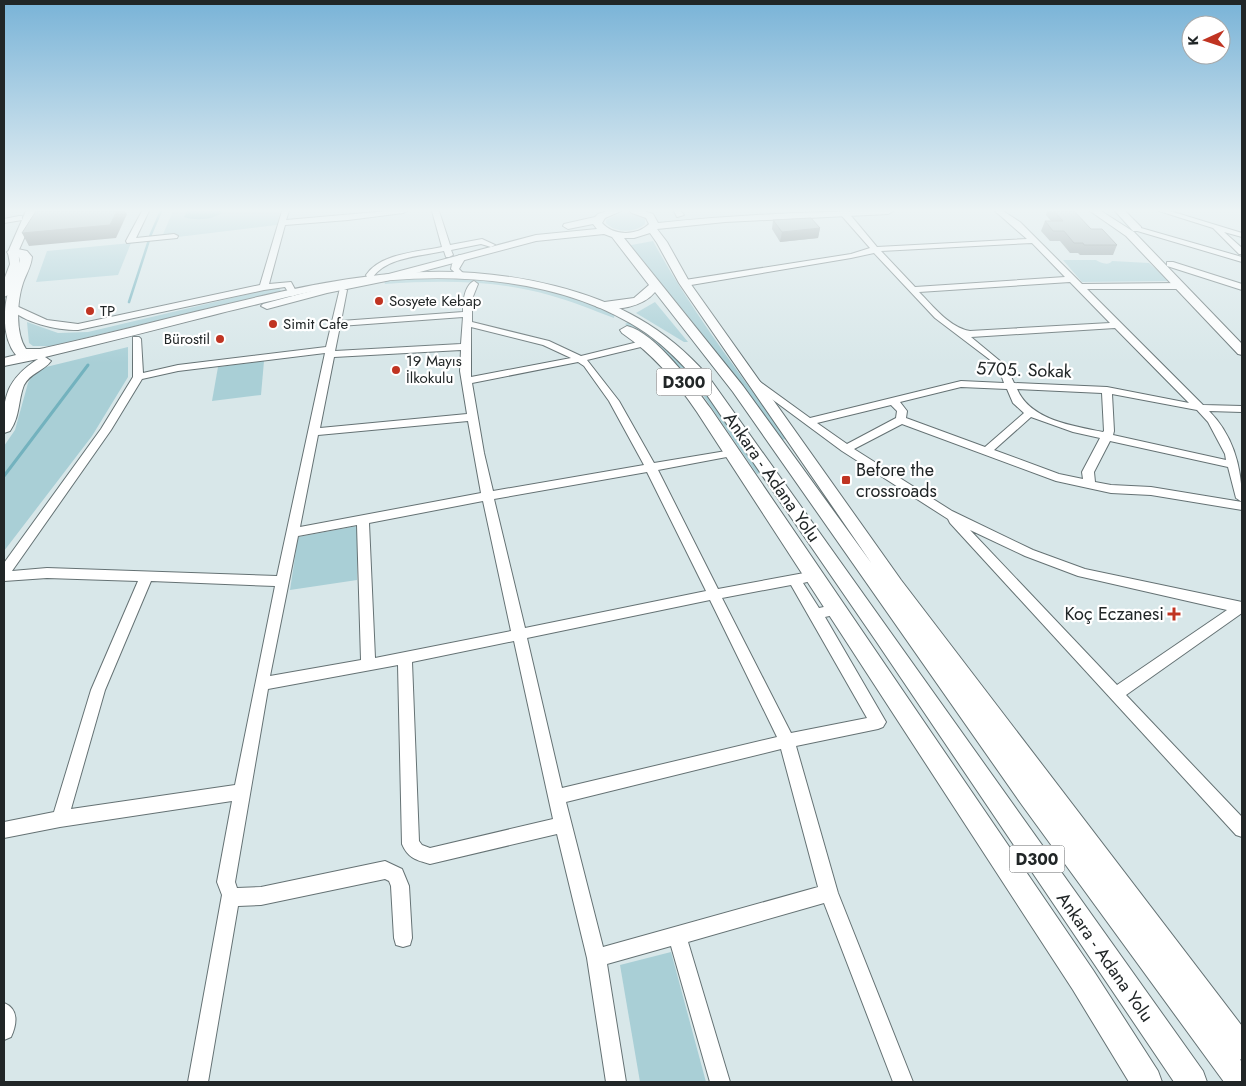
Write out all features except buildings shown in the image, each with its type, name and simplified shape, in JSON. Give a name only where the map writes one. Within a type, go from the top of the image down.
[{"type":"highway","points":[[26,262],[17,284],[12,307],[9,344],[22,353],[43,357]]},
{"type":"highway","name":"Ankara - Adana Yolu","points":[[4,362],[43,357],[136,339],[390,276],[467,280],[520,290],[564,301],[613,322],[646,343],[662,356],[685,383],[838,608],[1083,980],[1147,1082]]},
{"type":"highway","name":"Ankara - Adana Yolu","points":[[4,371],[43,357],[290,288],[502,279],[542,286],[601,305],[642,325],[678,352],[703,379],[883,635],[1192,1082]]},
{"type":"highway","points":[[4,428],[11,412],[17,384],[43,357]]},
{"type":"main road","points":[[4,275],[7,262]]},
{"type":"main road","points":[[4,294],[15,264],[13,262]]},
{"type":"main road","points":[[344,286],[370,275],[415,262]]},
{"type":"main road","points":[[267,306],[444,262]]},
{"type":"main road","points":[[634,262],[744,397],[1030,798],[1240,1082]]},
{"type":"main road","points":[[673,262],[685,283],[895,584],[1242,1047]]},
{"type":"main road","points":[[1157,262],[1242,351]]},
{"type":"main road","points":[[1168,262],[1242,336]]},
{"type":"main road","points":[[601,305],[627,304],[641,299],[650,293],[654,286]]},
{"type":"street","points":[[264,287],[271,262]]},
{"type":"street","points":[[370,275],[374,269],[389,262]]},
{"type":"street","points":[[458,262],[455,268],[467,280],[468,299],[465,347],[472,417],[556,797],[596,958],[616,1082]]},
{"type":"street","points":[[685,283],[816,262]]},
{"type":"street","points":[[886,262],[938,316],[1003,368],[1017,400],[1030,412],[1069,427],[1234,465]]},
{"type":"street","points":[[1054,262],[1212,420],[1234,465],[1235,477],[1242,498]]},
{"type":"street","points":[[1170,264],[1242,287]]},
{"type":"street","points":[[912,290],[1071,279]]},
{"type":"street","points":[[198,1082],[231,895],[226,882],[242,792],[282,581],[344,286]]},
{"type":"street","points":[[1079,287],[1180,286]]},
{"type":"street","points":[[12,307],[48,324],[63,328],[78,327],[264,287],[290,288]]},
{"type":"street","points":[[336,324],[467,318],[546,343],[587,364],[614,401],[652,468],[716,594],[787,741],[829,893],[903,1082]]},
{"type":"street","points":[[957,331],[970,334],[1116,325]]},
{"type":"street","points":[[4,574],[106,430],[138,377],[136,339]]},
{"type":"street","points":[[467,381],[579,359],[646,343]]},
{"type":"street","points":[[138,377],[178,368],[330,351],[465,347]]},
{"type":"street","points":[[756,383],[846,448],[948,514],[1029,553],[1083,573],[1241,608]]},
{"type":"street","name":"5705. Sokak","points":[[808,422],[961,384],[1107,390],[1200,408],[1242,409]]},
{"type":"street","points":[[1089,485],[1088,472],[1108,437],[1107,390]]},
{"type":"street","points":[[893,400],[902,411],[902,420]]},
{"type":"street","points":[[986,452],[1030,412]]},
{"type":"street","points":[[314,432],[472,417]]},
{"type":"street","points":[[846,448],[902,420],[1056,477],[1089,485],[1164,493],[1242,506]]},
{"type":"street","points":[[292,533],[732,453]]},
{"type":"street","points":[[948,514],[1242,829]]},
{"type":"street","points":[[363,519],[368,664]]},
{"type":"street","points":[[4,574],[47,573],[282,581]]},
{"type":"street","points":[[60,819],[98,690],[147,576]]},
{"type":"street","points":[[262,684],[405,658],[716,594],[815,576]]},
{"type":"street","points":[[556,797],[787,741],[878,722],[795,581]]},
{"type":"street","points":[[816,614],[838,608]]},
{"type":"street","points":[[1116,694],[1241,608]]},
{"type":"street","points":[[405,658],[410,844],[417,852],[430,856],[563,825]]},
{"type":"street","points":[[4,830],[60,819],[242,792]]},
{"type":"street","points":[[231,895],[242,898],[261,896],[385,870],[396,875],[400,886],[403,938]]},
{"type":"street","points":[[596,958],[829,893]]},
{"type":"street","points":[[677,935],[720,1082]]},
{"type":"street","points":[[4,1012],[6,1015],[4,1030]]},
{"type":"shaded area","points":[[43,262],[123,262],[118,275],[36,282]]},
{"type":"shaded area","points":[[640,262],[665,262],[700,318],[787,439],[780,440],[688,316]]},
{"type":"shaded area","points":[[1064,262],[1099,262],[1107,264],[1112,262],[1149,263],[1169,281],[1082,282]]},
{"type":"shaded area","points":[[402,278],[485,280],[527,285],[585,300],[615,312],[614,318],[557,297],[509,286],[468,282],[385,284],[384,281]]},
{"type":"shaded area","points":[[278,287],[281,291],[51,346],[33,346],[29,343],[27,322],[58,333],[88,332]]},
{"type":"shaded area","points":[[655,302],[688,342],[684,342],[636,313]]},
{"type":"shaded area","points":[[631,321],[679,355],[762,472],[757,474],[698,388],[670,360],[625,324]]},
{"type":"shaded area","points":[[128,347],[128,377],[92,436],[4,551],[4,446],[15,430],[28,383],[33,374],[46,367]]},
{"type":"shaded area","points":[[264,361],[261,395],[212,401],[218,367]]},
{"type":"shaded area","points":[[357,526],[357,580],[290,590],[298,537]]},
{"type":"shaded area","points":[[671,952],[706,1082],[640,1082],[620,965]]},
{"type":"waterway","points":[[129,302],[142,262]]},
{"type":"waterway","points":[[4,476],[88,365]]},
{"type":"place","name":"Sosyete Kebap","points":[[379,301]]},
{"type":"place","name":"TP","points":[[90,311]]},
{"type":"place","name":"Simit Cafe","points":[[273,324]]},
{"type":"place","name":"Bürostil","points":[[220,339]]},
{"type":"place","name":"19 Mayıs İlkokulu","points":[[396,370]]},
{"type":"place","name":"Before the crossroads","points":[[846,480]]},
{"type":"place","name":"Koç Eczanesi","points":[[1174,614]]}]
